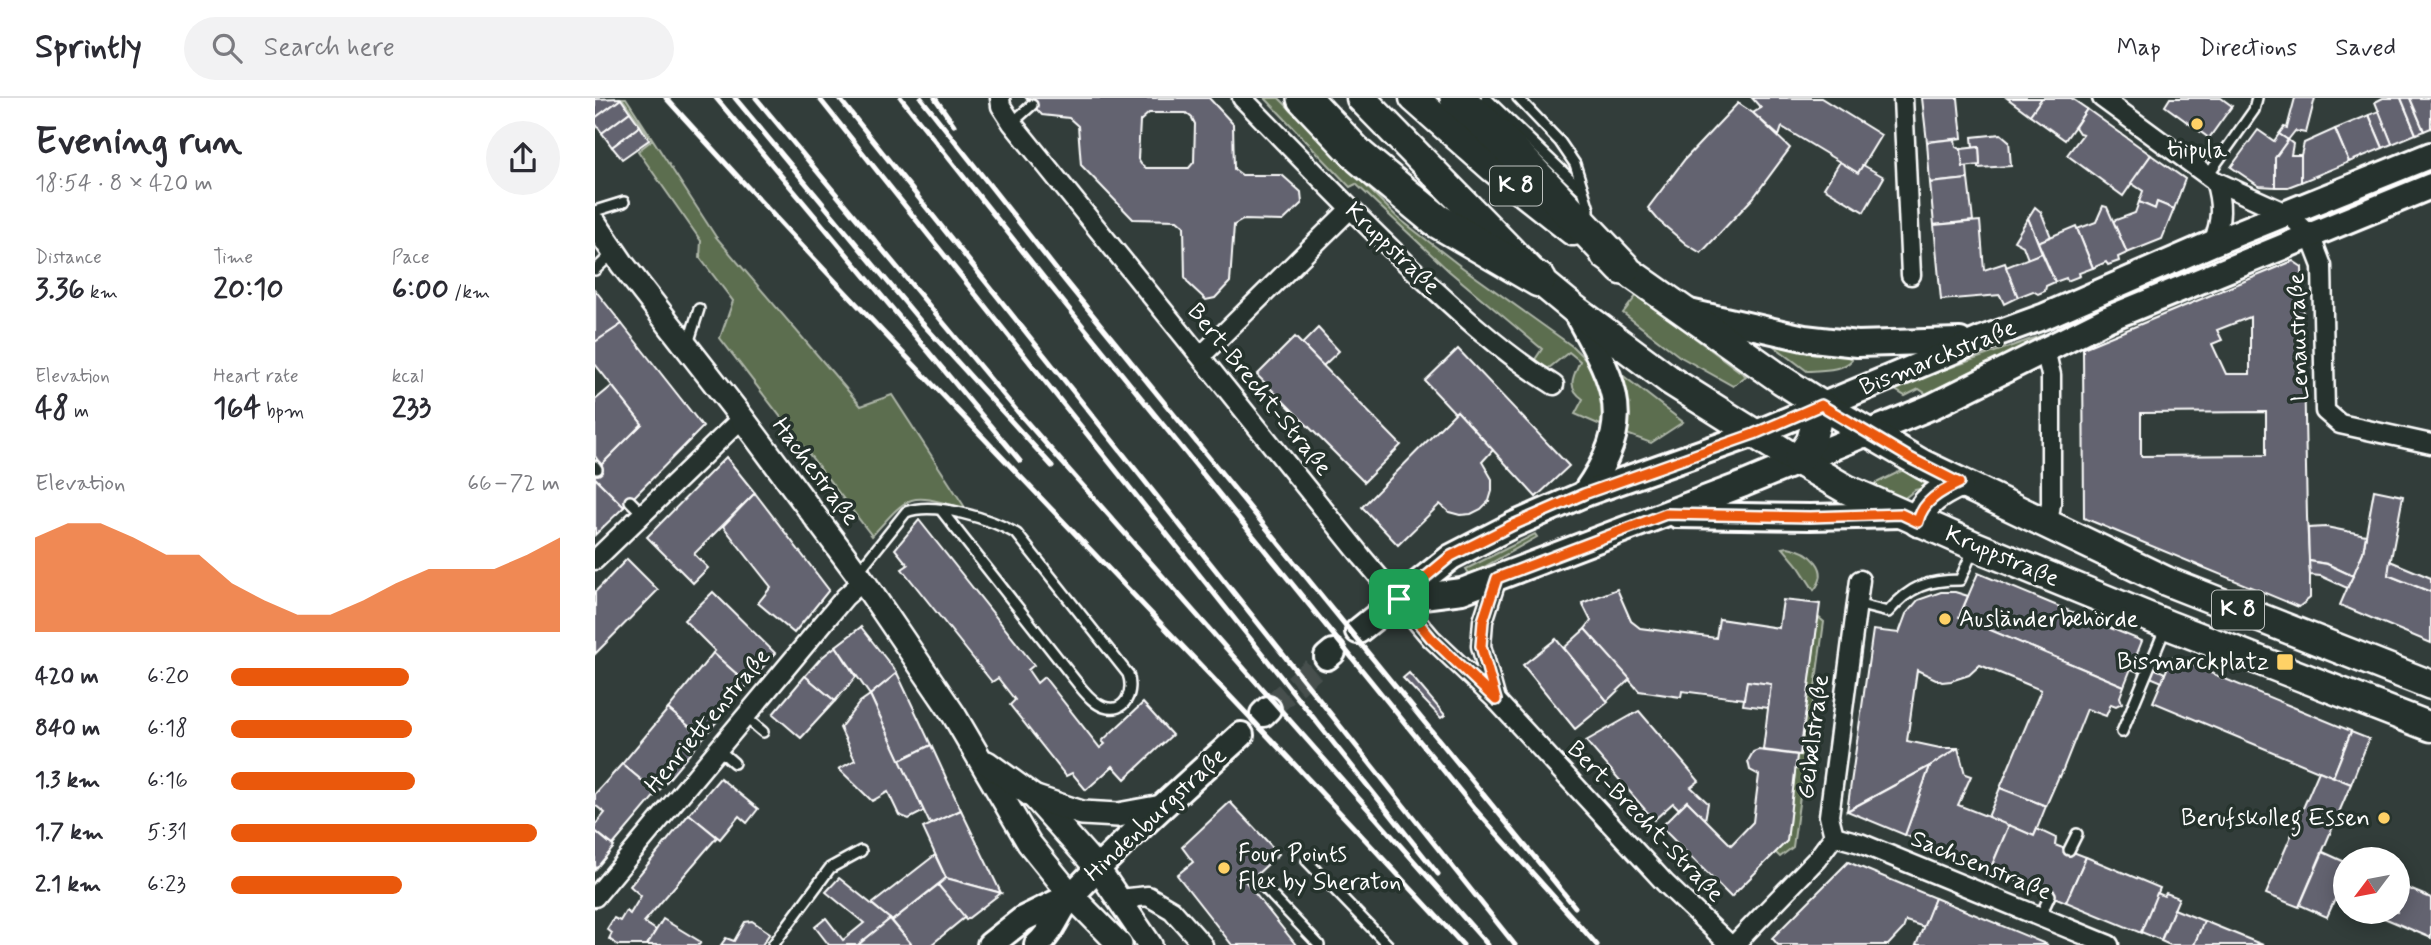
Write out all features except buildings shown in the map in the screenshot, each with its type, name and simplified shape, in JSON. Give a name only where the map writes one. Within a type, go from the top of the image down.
[{"type":"highway","points":[[1304,98],[1360,157],[1436,220],[1539,280]]},
{"type":"highway","points":[[1457,98],[1493,131],[1623,268]]},
{"type":"main road","name":"Kruppstraße","points":[[1361,98],[1539,280],[1671,381],[1797,461],[1846,489],[1975,546],[2168,625],[2431,727]]},
{"type":"main road","name":"Kruppstraße","points":[[1414,98],[1502,175],[1682,311],[1821,405],[1910,458],[2165,581],[2431,685]]},
{"type":"main road","name":"Bismarckstraße","points":[[1399,599],[1451,556],[1584,494],[1754,434],[2431,155]]},
{"type":"main road","name":"Bismarckstraße","points":[[1399,599],[1462,591],[1666,514],[1947,400],[2107,319],[2431,186]]},
{"type":"main road","points":[[1573,308],[1606,368],[1616,396],[1614,438],[1609,454],[1584,494]]},
{"type":"main road","points":[[1682,311],[1804,338],[1857,344],[1982,339]]},
{"type":"main road","points":[[1797,461],[1811,441],[1821,405]]},
{"type":"main road","points":[[1666,514],[1909,518],[1928,502],[1959,483]]},
{"type":"main road","points":[[1359,631],[1399,599]]},
{"type":"main road","name":"Hindenburgstraße","points":[[1037,945],[1045,938],[1071,895],[1241,735]]},
{"type":"main road","name":"Hindenburgstraße","points":[[991,945],[1023,919],[1071,895]]},
{"type":"street","name":"Bert-Brecht-Straße","points":[[1000,98],[1001,106],[1012,123],[1362,557],[1431,638],[1496,700],[1665,883],[1732,945]]},
{"type":"street","name":"Kruppstraße","points":[[1243,98],[1350,209],[1449,304],[1525,367],[1554,385]]},
{"type":"street","points":[[1903,98],[1911,275]]},
{"type":"street","points":[[2102,98],[2212,178],[2288,214],[2310,235]]},
{"type":"street","points":[[2212,178],[2221,211],[2219,228],[2213,243]]},
{"type":"street","points":[[1201,355],[1350,209]]},
{"type":"street","name":"Hachestraße","points":[[595,224],[860,577],[926,671],[982,760],[1029,843],[1071,895],[1120,945]]},
{"type":"street","name":"Lenaustraße","points":[[2310,235],[2322,266],[2325,411],[2340,424],[2431,444]]},
{"type":"street","points":[[2045,349],[2051,375],[2051,503],[2048,526]]},
{"type":"street","points":[[595,560],[636,507],[742,418]]},
{"type":"street","name":"Henriettenstraße","points":[[595,897],[860,577]]},
{"type":"street","name":"Bert-Brecht-Straße","points":[[1496,700],[1481,646],[1483,621],[1497,578]]},
{"type":"street","name":"Geibelstraße","points":[[1833,836],[1829,816],[1860,580]]},
{"type":"street","name":"Hachestraße","points":[[982,760],[1035,797],[1098,869],[1150,945]]},
{"type":"street","points":[[1035,797],[1082,813],[1118,815],[1162,807]]},
{"type":"street","points":[[1732,945],[1817,859],[1833,836]]},
{"type":"street","name":"Sachsenstraße","points":[[1833,836],[1860,843],[2109,945]]},
{"type":"street","points":[[1119,900],[1148,896],[1172,910],[1203,945]]},
{"type":"lane","points":[[1486,98],[1583,190]]},
{"type":"lane","points":[[1518,98],[1560,142],[1574,164],[1589,209],[1589,230]]},
{"type":"lane","points":[[2212,178],[2254,110],[2257,98]]},
{"type":"lane","points":[[1012,123],[1032,105]]},
{"type":"lane","points":[[595,212],[624,202]]},
{"type":"lane","points":[[595,270],[614,252]]},
{"type":"lane","points":[[687,346],[699,309]]},
{"type":"lane","points":[[860,577],[906,512],[918,507],[941,510],[996,524],[1017,534],[1128,674],[1131,685],[1129,696],[1123,704],[1114,708],[1104,707],[1081,689],[941,510]]},
{"type":"lane","points":[[1855,603],[1888,612],[1896,602],[1918,586],[1937,580],[1960,580],[1975,546]]},
{"type":"lane","points":[[2122,732],[2168,625]]},
{"type":"lane","points":[[744,716],[763,732]]},
{"type":"lane","points":[[717,748],[734,763]]},
{"type":"lane","points":[[2069,850],[2077,834]]},
{"type":"lane","points":[[773,945],[830,868],[861,851]]},
{"type":"lane","points":[[1307,861],[1388,945]]},
{"type":"lane","points":[[1259,882],[1319,945]]},
{"type":"lane","points":[[2039,917],[2050,895]]},
{"type":"green space","points":[[622,98],[626,98],[716,237],[861,406],[892,395],[966,509],[933,500],[913,500],[904,503],[872,536],[720,338],[733,301],[700,258],[701,241],[638,151],[652,140]]},
{"type":"green space","points":[[1265,98],[1279,98],[1397,217],[1572,346],[1593,369],[1607,397],[1605,427],[1575,414],[1583,399],[1573,386],[1573,377],[1580,361],[1569,352],[1549,368],[1539,367],[1534,361],[1542,349],[1449,271],[1356,184],[1350,187]]},
{"type":"green space","points":[[1637,295],[1746,376],[1733,386],[1679,356],[1623,313]]},
{"type":"green space","points":[[2043,335],[2041,340],[1980,369],[1931,397],[1919,389],[1905,396],[1892,388]]},
{"type":"green space","points":[[1770,343],[1809,353],[1851,356],[1852,360],[1837,368],[1807,371]]},
{"type":"green space","points":[[1621,374],[1683,422],[1651,443],[1624,433],[1619,377]]},
{"type":"green space","points":[[1903,470],[1930,487],[1915,490],[1901,501],[1870,486]]},
{"type":"green space","points":[[1535,534],[1537,537],[1470,575],[1466,569]]},
{"type":"green space","points":[[1783,548],[1804,552],[1816,562],[1821,575],[1814,590]]},
{"type":"green space","points":[[1818,617],[1824,622],[1793,847],[1780,857],[1775,852],[1787,841]]},
{"type":"tunnel","points":[[1268,709],[1327,657]]},
{"type":"railway","points":[[666,98],[863,311],[1265,732],[1463,945]]},
{"type":"railway","points":[[716,98],[1020,461]]},
{"type":"railway","points":[[735,98],[922,323],[1052,466]]},
{"type":"railway","points":[[756,98],[1017,411],[1488,945]]},
{"type":"railway","points":[[819,98],[1438,874]]},
{"type":"railway","points":[[839,98],[1515,945]]},
{"type":"railway","points":[[901,98],[1473,807],[1597,945]]},
{"type":"railway","points":[[921,98],[1066,282],[1575,907]]},
{"type":"railway","points":[[935,98],[954,125]]},
{"type":"place","name":"tiipula","points":[[2197,124]]},
{"type":"place","name":"Ausländerbehörde","points":[[1945,619]]},
{"type":"place","name":"Bismarckplatz","points":[[2285,662]]},
{"type":"place","name":"Berufskolleg Essen","points":[[2384,818]]},
{"type":"place","name":"Four Points Flex by Sheraton","points":[[1224,868]]},
{"type":"route","points":[[1821,405],[1910,458],[1959,483],[1928,502],[1922,509],[1918,522],[1901,514],[1810,517],[1666,514],[1497,578],[1483,621],[1481,646],[1496,700],[1431,638],[1399,599],[1451,556],[1513,525],[1584,494],[1754,434],[1821,405]]}]
